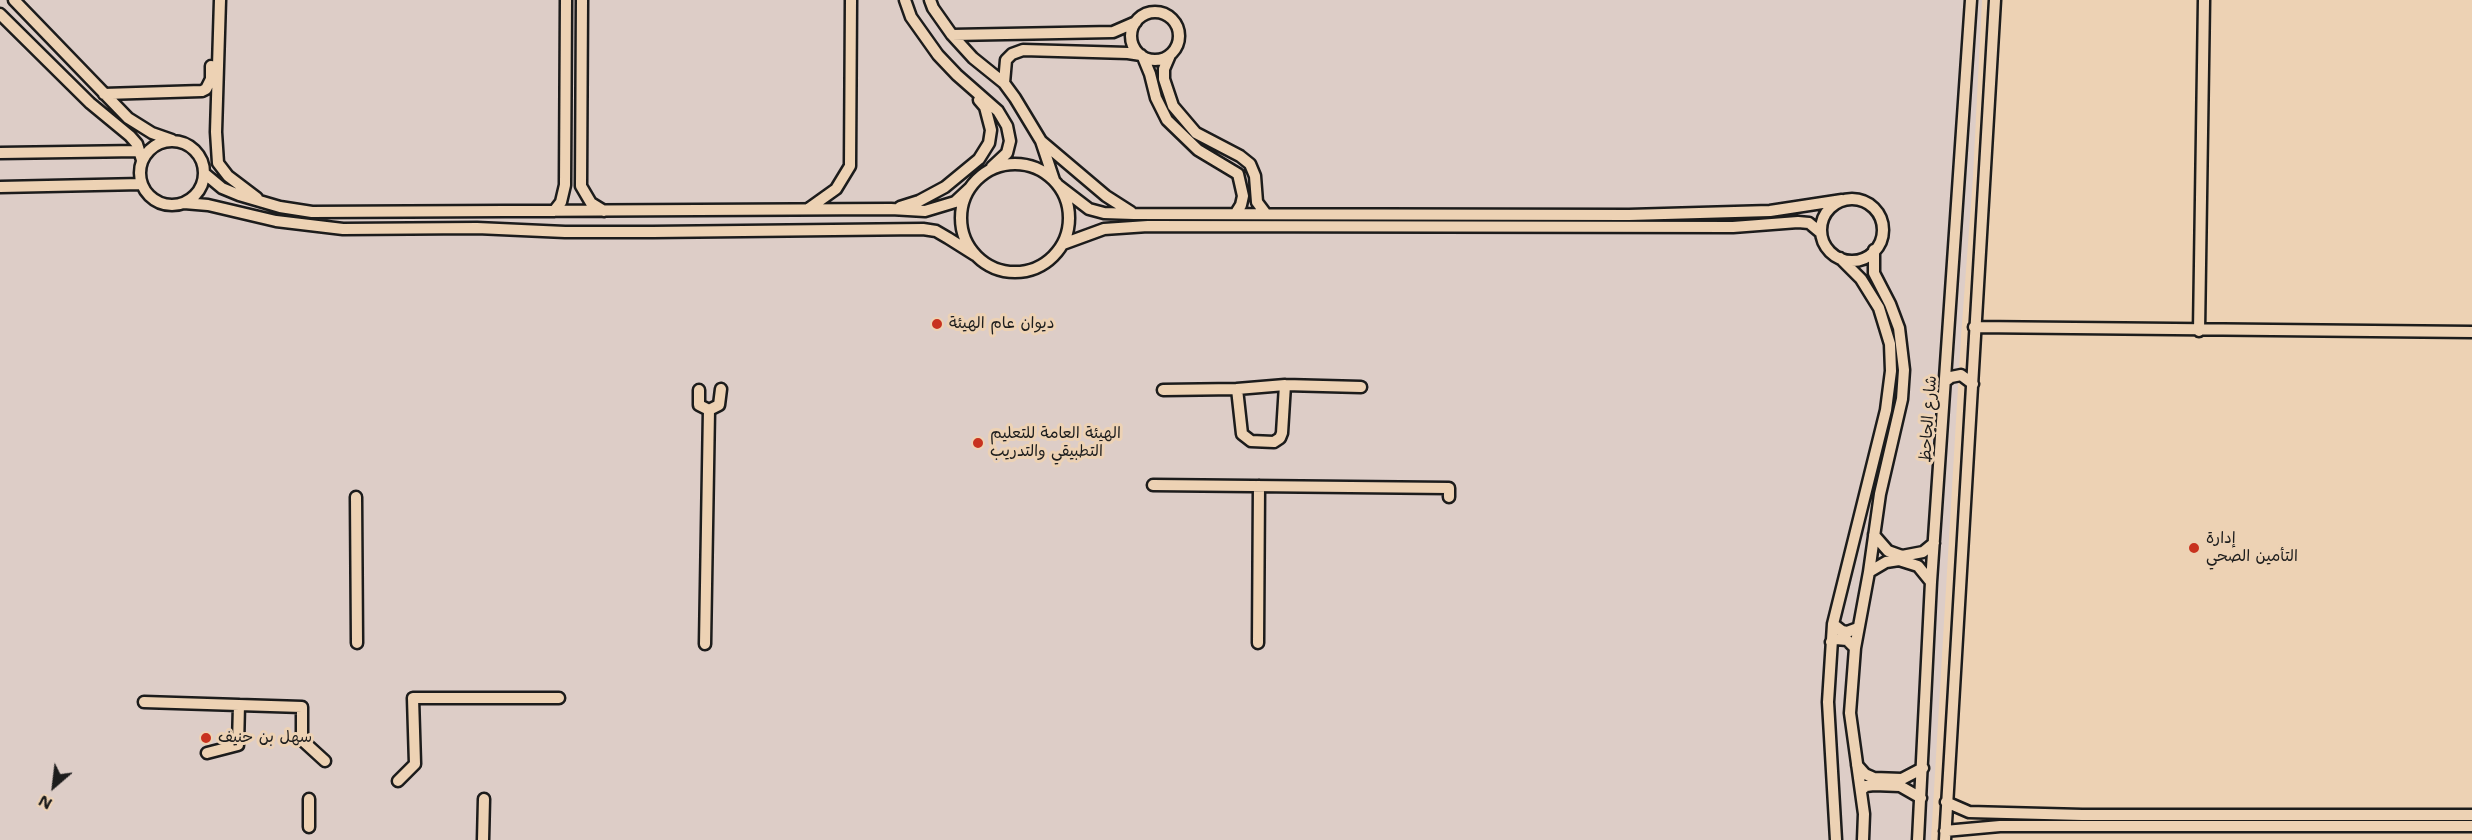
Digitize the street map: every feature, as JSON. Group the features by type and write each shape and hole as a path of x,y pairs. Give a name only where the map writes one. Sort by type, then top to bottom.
{"street":[{"path":"14,0 104,94 139,126 184,143 195,150 202,160 204,173 201,185 194,196 184,203"},
{"path":"104,94 177,93 206,89 211,79 213,0"},
{"path":"220,0 216,132 218,163 228,176 264,204"},
{"path":"554,211 563,194 565,161 566,0"},
{"path":"582,0 581,186 591,203 604,211"},
{"path":"803,210 836,189 850,166 851,0"},
{"path":"891,209 919,201 945,187 979,159 989,143 991,130 985,107 924,36 911,17 904,0"},
{"path":"0,14 90,103 130,136 137,144 140,155 141,184 155,200 171,205 184,203 208,205 276,221 310,227 343,229 477,228 565,232 653,232 923,229 936,231 996,269 1012,273 1028,271 1043,265 1056,255 1063,244 1069,227 1066,199 1056,183 1041,141 1004,83 973,58 952,35 930,0"},
{"name":"شارع الجاحظ","path":"1918,840 1931,582 1947,380 1971,0"},
{"path":"1995,0 1945,836 1969,828 2441,820 2472,814"},
{"path":"2199,331 2204,0"},
{"path":"952,35 1113,32 1136,22 1148,13 1157,12 1173,20 1177,26 1178,42 1164,69 1164,79 1173,106 1196,133 1240,156 1250,164 1255,176 1257,202 1266,214"},
{"path":"1136,22 1131,36 1135,50 1142,56 1150,74 1156,98 1167,120 1198,150 1238,174 1243,196 1240,213 1245,226"},
{"path":"1004,83 1006,60 1012,54 1023,50 1128,53 1156,60 1170,55"},
{"path":"204,173 222,188 264,204 312,212 891,209 925,211 955,202 1007,153 1010,141 1007,126 998,111 957,75"},
{"path":"0,153 140,155 159,142 172,140"},
{"path":"1041,141 1106,196 1134,214"},
{"path":"565,161 582,162"},
{"path":"988,171 1005,165 1023,164 1039,170 1089,209 1104,213 1629,215 1770,211 1842,200 1863,201 1876,211 1880,218 1882,234 1869,255 1854,260 1840,258"},
{"path":"0,187 141,184"},
{"path":"970,188 962,204 961,222 965,240 975,255"},
{"path":"1821,233 1826,213 1842,200"},
{"path":"801,231 803,210"},
{"path":"310,227 312,212"},
{"path":"343,229 344,212"},
{"path":"1447,215 1448,228"},
{"path":"1063,244 1092,232 1118,227 1733,227 1809,223 1821,233 1827,248 1861,279 1879,308 1890,344 1891,371 1886,410 1833,624 1831,642 1828,702 1836,840"},
{"path":"1863,840 1864,814 1850,713 1855,648 1869,572 1881,484 1902,399 1904,370 1899,328 1874,273 1874,250"},
{"path":"1974,327 2472,332"},
{"path":"1947,380 1961,375 1973,384"},
{"path":"1163,390 1237,389 1285,385 1361,387"},
{"path":"1237,389 1242,434 1251,441 1274,442 1280,438 1282,433 1285,385"},
{"path":"709,410 719,405 721,389"},
{"path":"699,390 699,405 709,410"},
{"path":"705,644 709,410"},
{"path":"1153,485 1259,486 1364,492 1449,488 1449,497"},
{"path":"1258,643 1259,486"},
{"path":"356,497 357,643"},
{"path":"1874,535 1888,551 1902,556 1923,552 1934,543"},
{"path":"1869,572 1886,562 1899,560 1918,566 1931,582"},
{"path":"1833,624 1847,632 1858,628"},
{"path":"1831,642 1836,639 1847,640 1855,648"},
{"path":"398,781 415,764 413,698 559,698"},
{"path":"144,702 302,707 302,740 325,761"},
{"path":"207,753 238,745 238,705"},
{"path":"1857,765 1865,774 1874,778 1902,779 1923,768"},
{"path":"1861,790 1874,784 1900,786 1921,798"},
{"path":"483,840 484,799"},
{"path":"309,800 309,827"},
{"path":"1946,802 1969,812 2441,820 2472,826"},
{"path":"1969,812 1967,820 1969,828"}],"shaded area":[{"name":"الهيئة العامة للتعليم التطبيقي والتدريب","path":"0,0 1982,0 1931,840 0,840"}],"place":[{"name":"ديوان عام الهيئة","path":"937,324"},
{"name":"الهيئة العامة للتعليم التطبيقي والتدريب","path":"978,443"},
{"name":"إدارة التأمين الصحي","path":"2194,548"},
{"name":"سهل بن حنيف","path":"206,738"}]}
